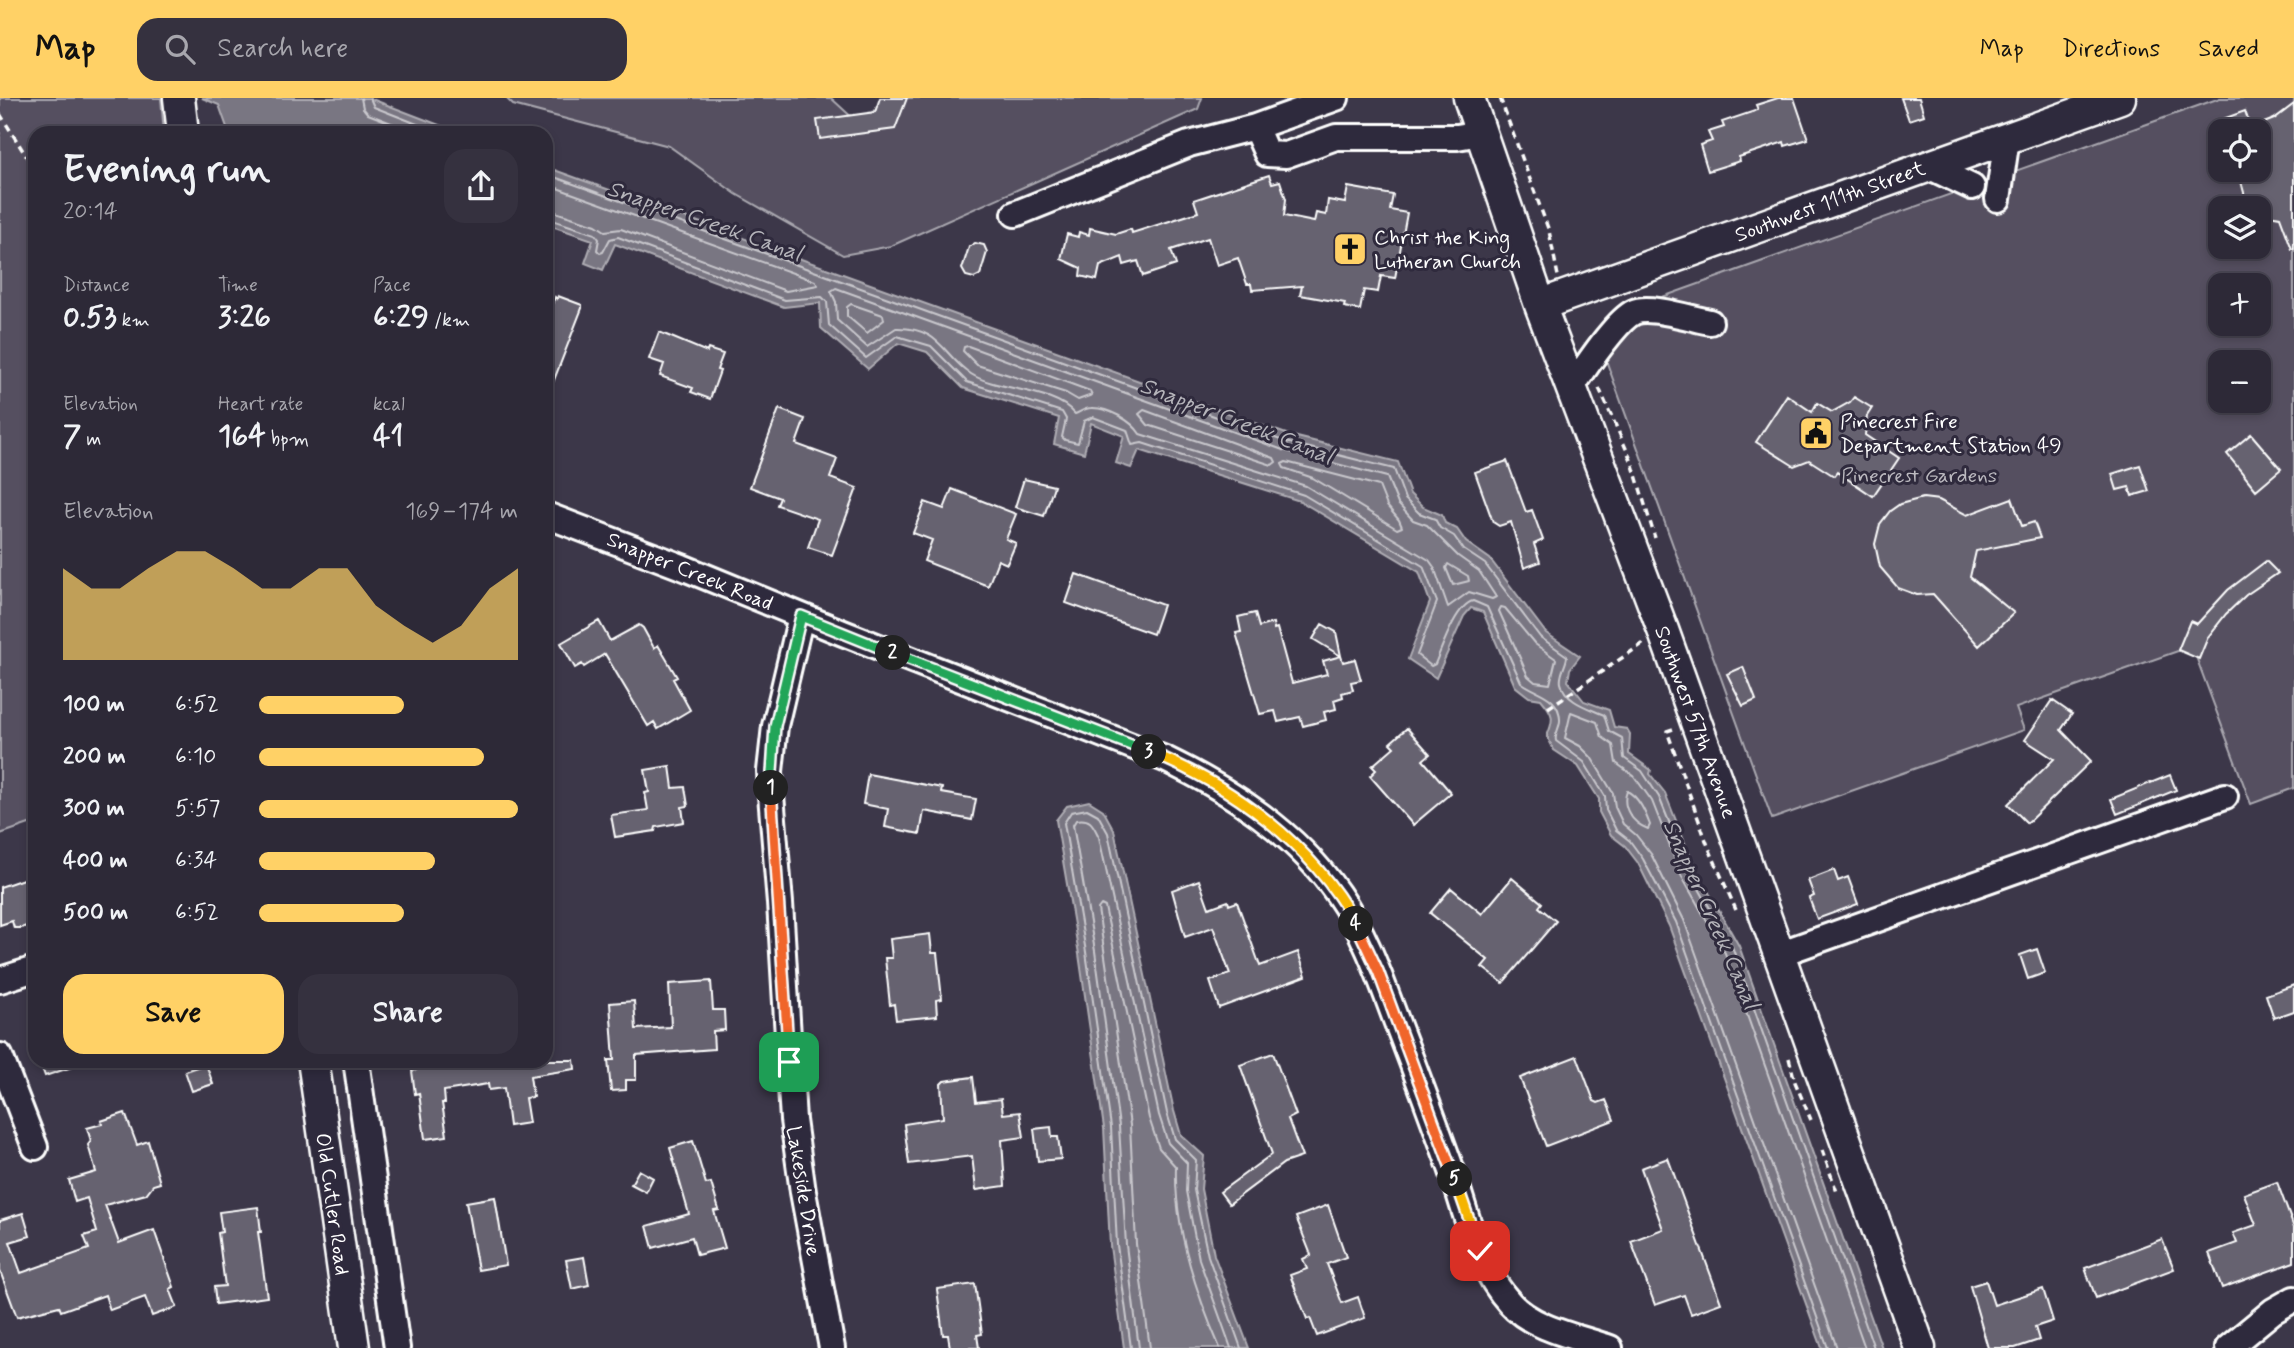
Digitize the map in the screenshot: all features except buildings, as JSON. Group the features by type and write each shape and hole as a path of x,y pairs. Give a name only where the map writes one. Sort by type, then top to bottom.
{"main road":[{"name":"Southwest 57th Avenue","path":"1469,98 1540,305 1663,631 1920,1348"},
{"name":"Southwest 111th Street","path":"1540,305 2120,98"},
{"path":"179,101 182,126"},
{"name":"Old Cutler Road","path":"314,1068 354,1348"}],"street":[{"path":"1015,214 1189,144 1255,127 1336,98"},
{"path":"1255,127 1267,154 1272,155 1286,155 1336,137 1457,137 1481,133"},
{"path":"1998,199 2007,138"},
{"path":"1928,166 1972,187"},
{"path":"1571,388 1612,333 1635,312 1655,311 1710,322"},
{"name":"Snapper Creek Road","path":"553,518 1165,758 1232,795 1261,815 1286,836 1337,892 1367,946 1429,1107 1480,1251 1503,1294 1517,1310 1539,1322 1610,1348"},
{"name":"Lakeside Drive","path":"801,616 775,726 771,795 793,1120 803,1192 832,1348"},
{"path":"1779,954 2225,796"},
{"path":"0,980 28,970"},
{"path":"0,1056 35,1147"},
{"name":"Old Cutler Road","path":"357,1068 397,1348"},
{"path":"2228,1348 2273,1311 2294,1299"}],"path":[{"path":"1500,98 1549,231 1558,274"},
{"path":"0,114 28,159"},
{"path":"1548,708 1663,631"}],"green space":[{"path":"0,98 161,98 163,126 28,126 28,824 0,834"},
{"path":"506,98 831,98 857,122 894,98 1202,98 1198,109 891,246 843,255 736,194 669,146 513,105"},
{"name":"Pinecrest Gardens","path":"2220,98 2294,98 2294,788 2251,804 2192,646 2016,708 2024,730 1772,819 1598,338 1609,316"}],"water":[{"path":"202,98 369,98 442,126 226,126 219,105"},
{"name":"Snapper Creek Canal","path":"553,170 1289,435 1398,462 1410,494 1423,507 1442,515 1445,523 1457,529 1466,542 1490,559 1546,633 1580,656 1570,669 1568,681 1584,701 1609,710 1614,727 1627,729 1630,734 1629,754 1651,770 1650,774 1665,793 1695,868 1739,946 1882,1348 1822,1348 1669,926 1638,863 1625,846 1611,835 1599,812 1599,799 1578,766 1554,750 1547,736 1552,720 1548,708 1541,699 1529,697 1515,686 1483,612 1471,608 1464,616 1436,678 1408,659 1430,602 1419,572 1300,501 1139,450 1131,468 1116,463 1124,436 1091,423 1084,453 1054,444 1059,418 963,388 927,352 898,343 868,369 821,328 820,303 784,307 615,244 603,270 585,263 593,240 553,226"},
{"path":"1089,801 1103,810 1114,830 1174,1111 1181,1135 1204,1156 1201,1189 1214,1255 1249,1348 1124,1348 1110,1246 1104,1128 1056,820 1067,806"}],"place":[{"name":"Christ the King Lutheran Church","path":"1350,249"},
{"name":"Pinecrest Fire Department Station 49","path":"1816,433"}],"route":[{"path":"789,1062 771,771 775,726 801,616 1165,758 1232,795 1286,836 1337,892 1367,946 1429,1107 1480,1251"}]}
